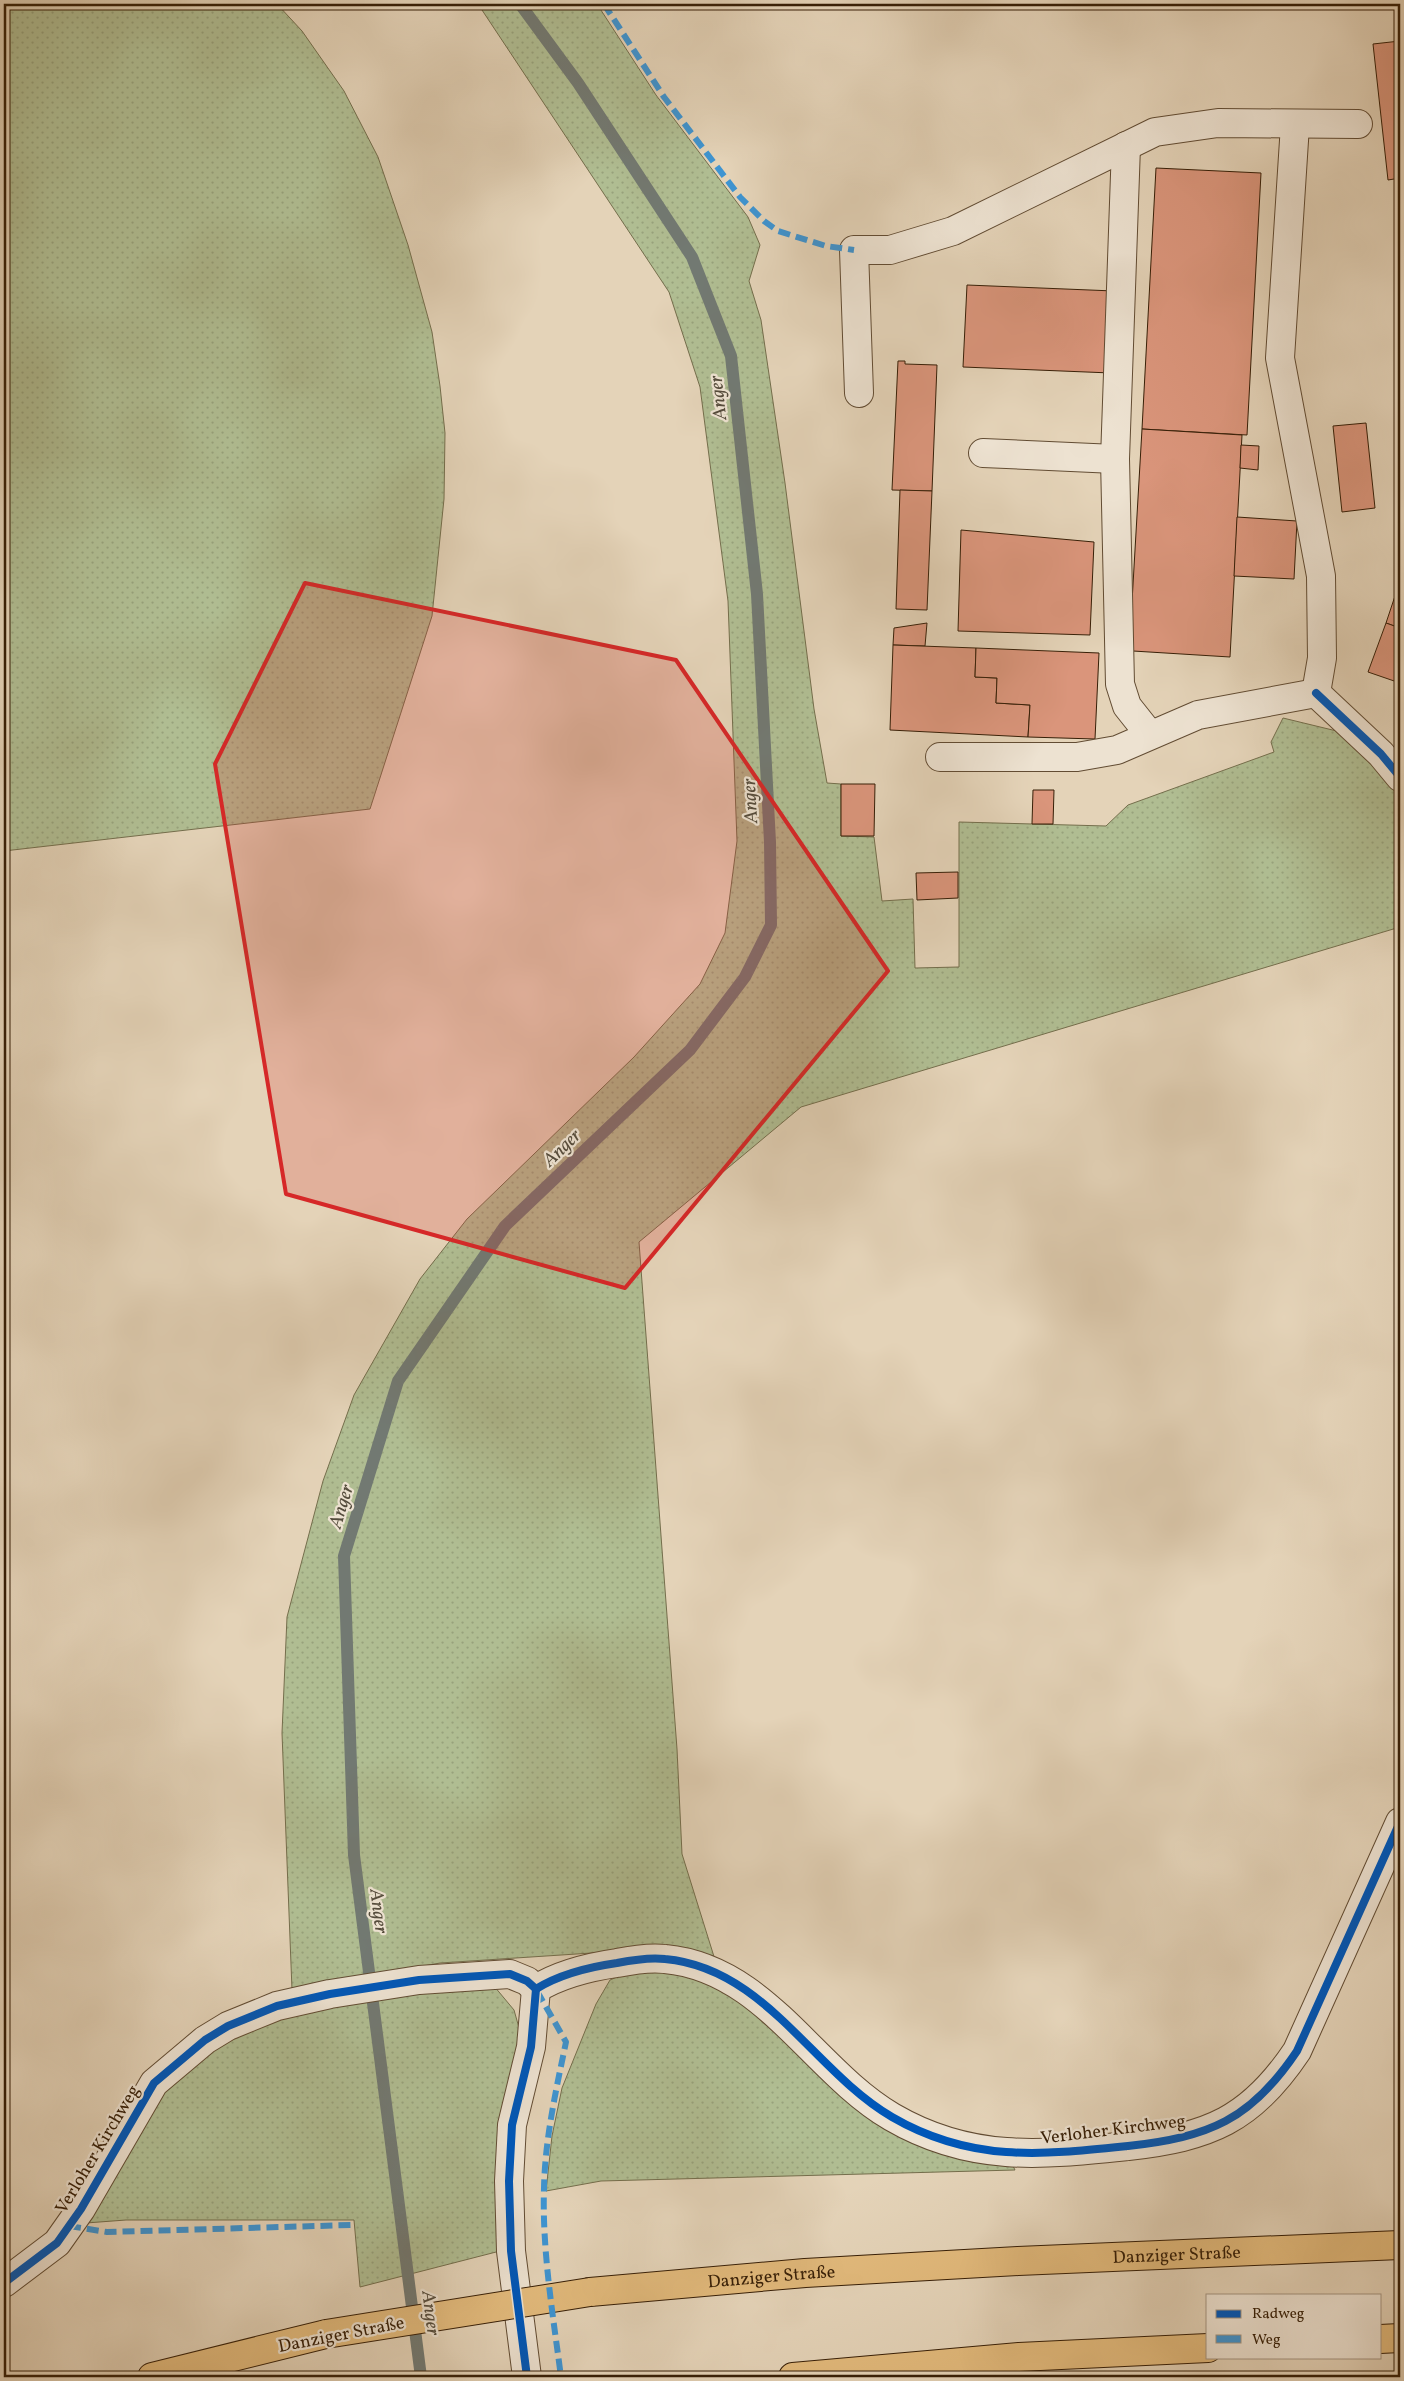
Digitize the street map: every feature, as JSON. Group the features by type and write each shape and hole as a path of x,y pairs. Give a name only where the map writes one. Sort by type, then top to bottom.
{"highway":[{"name":"Danziger Straße","path":"152,2377 326,2334 590,2292 805,2273 1400,2246"},
{"path":"1382,2339 1400,2338"},
{"path":"793,2377 1019,2357 1206,2348"}],"street":[{"path":"858,393 854,250 890,250 953,231 1155,132 1218,122 1295,125 1358,124"},
{"path":"1295,125 1280,358 1321,576 1322,658 1316,693"},
{"path":"1126,146 1116,459 1120,684 1127,706 1150,735"},
{"path":"983,453 1116,459"},
{"path":"940,757 998,759 1077,757 1117,750 1198,715 1316,693"},
{"path":"1316,693 1381,754 1400,777"},
{"name":"Verloher Kirchweg","path":"4,2283 57,2243 82,2209 154,2083 205,2040 228,2026 277,2006 330,1994 419,1980 510,1974 527,1981 536,1989 553,1978 609,1964 664,1958 712,1972 757,1997 866,2100 893,2118 954,2144 994,2152 1050,2154 1179,2138 1201,2133 1226,2122 1246,2109 1283,2072 1297,2050 1400,1822"},
{"path":"527,2377 511,2251 509,2181 512,2125 531,2047 536,1989"}],"highlighted area":[{"path":"305,583 676,660 888,971 625,1288 286,1194 215,764"}],"green space":[{"path":"4,4 277,4 302,31 344,91 378,157 408,245 432,332 445,433 444,499 432,616 370,809 4,851"},
{"path":"478,4 597,4 656,95 748,217 760,245 749,281 761,320 785,483 814,709 827,783 841,784 841,836 874,837 882,901 913,899 915,968 959,967 959,822 1106,826 1128,805 1274,752 1271,742 1283,718 1349,734 1400,783 1400,927 801,1107 639,1242 677,1749 682,1854 716,1963 637,1950 440,1963 292,1990 282,1733 287,1617 323,1481 354,1395 420,1279 467,1219 634,1057 700,984 725,933 737,841 728,601 700,387 669,292"},
{"path":"638,1968 676,1970 747,2001 834,2087 1012,2164 1015,2170 601,2181 546,2191 552,2136 562,2088 596,2004 610,1980"},
{"path":"494,1986 514,2010 523,2042 500,2251 360,2287 354,2220 126,2220 86,2223 148,2113 185,2066 220,2039 327,2001"}],"building":[{"path":"1400,41 1400,178 1388,180 1373,44"},
{"path":"1156,168 1261,173 1247,435 1142,429"},
{"path":"967,285 1114,291 1111,373 963,367"},
{"path":"898,361 905,361 905,364 937,365 932,491 892,490"},
{"path":"1366,423 1375,508 1342,512 1333,426"},
{"path":"1142,429 1242,435 1230,657 1133,651 1132,654 1129,654"},
{"path":"1241,445 1259,446 1258,470 1240,468"},
{"path":"900,490 932,491 927,610 896,609"},
{"path":"1237,517 1297,521 1294,579 1234,576"},
{"path":"961,530 1094,542 1090,635 958,631"},
{"path":"1397,590 1400,591 1400,628 1386,623"},
{"path":"927,623 925,646 893,645 894,628"},
{"path":"1386,623 1400,628 1400,683 1368,672"},
{"path":"893,645 976,648 975,677 997,678 996,703 1030,705 1028,737 890,730"},
{"path":"976,648 1099,653 1095,739 1028,737 1030,705 996,703 997,678 975,677"},
{"path":"841,784 875,784 874,836 841,836"},
{"path":"1033,790 1054,790 1053,824 1032,824"},
{"path":"958,872 958,898 917,900 916,873"}],"waterway":[{"name":"Anger","path":"421,2377 354,1855 344,1556 398,1381 505,1226 690,1050 745,977 771,925 770,842 757,594 731,356 692,257 578,83 520,4"}],"marked path":[{"path":"604,4 664,97 740,197 764,221 778,231 826,246 854,250"},
{"path":"537,1991 566,2042 549,2133 544,2188 546,2259 561,2377"},
{"path":"69,2226 107,2232 351,2225"}],"cycle path":[{"path":"1316,693 1381,754 1400,777"},
{"path":"536,1989 555,1979 575,1972 635,1960 665,1959 700,1966 732,1981 760,2001 864,2097 892,2117 921,2132 979,2149 1007,2152 1066,2152 1157,2142 1182,2137 1226,2121 1245,2109 1263,2094 1280,2075 1297,2051 1400,1822"},
{"path":"4,2283 57,2243 81,2209 154,2083 205,2040 228,2026 277,2006 330,1994 419,1980 510,1974 527,1981 536,1989"},
{"path":"527,2377 511,2251 509,2181 512,2125 531,2047 536,1989"}]}
